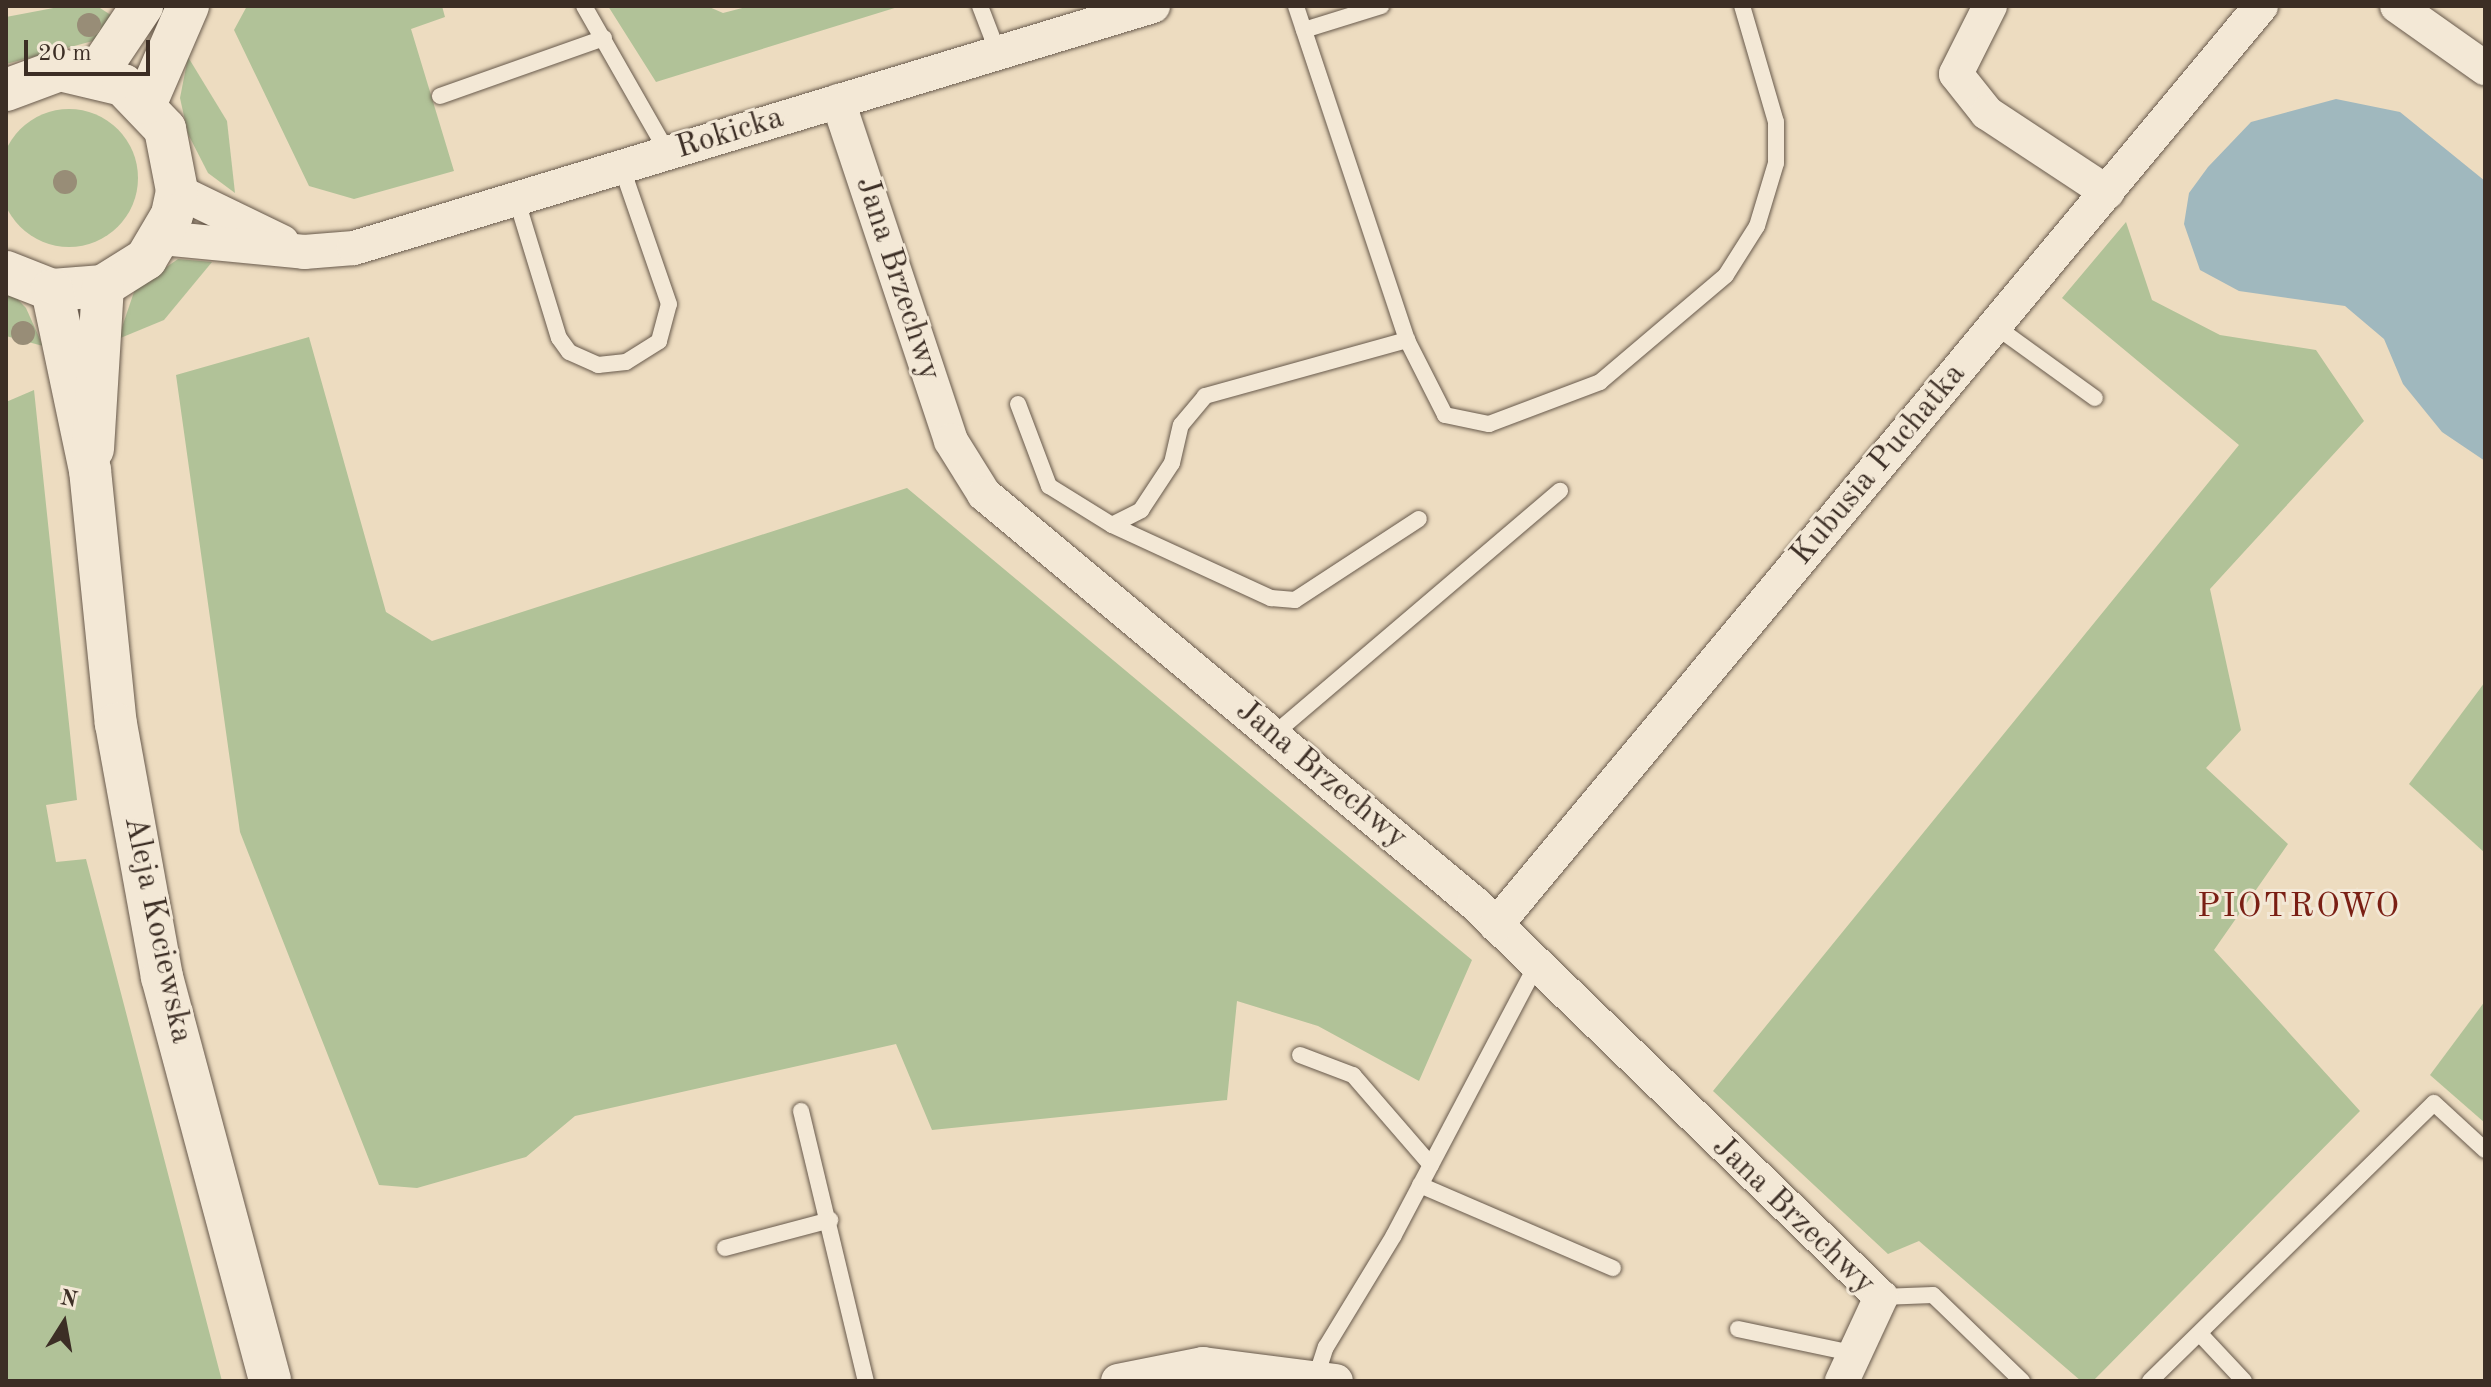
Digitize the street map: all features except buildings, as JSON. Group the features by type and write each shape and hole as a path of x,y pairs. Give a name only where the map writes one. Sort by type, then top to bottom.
{"street":[{"path":"97,73 142,6"},
{"path":"146,103 188,6"},
{"name":"Rokicka","path":"162,238 304,252 354,248 1153,6"},
{"path":"1990,6 1956,74 1987,113 2107,192"},
{"name":"Kubusia Puchatka","path":"1496,925 2261,6"},
{"path":"2397,6 2485,68"},
{"path":"6,90 60,70 97,73 146,103 176,158 177,191 162,238 146,259 103,286 52,290 6,272"},
{"name":"Jana Brzechwy","path":"838,101 963,464 984,494 1496,925 1534,969 1881,1297 1847,1367"},
{"path":"177,191 304,252"},
{"name":"Aleja Kociewska","path":"90,470 103,286"},
{"name":"Aleja Kociewska","path":"52,290 90,470 116,724 162,977 270,1381"},
{"path":"1118,1381 1203,1364 1326,1379"}],"lane":[{"path":"584,6 668,153"},
{"path":"980,6 998,53"},
{"path":"1296,6 1426,391 1445,415 1489,424 1600,382 1726,275 1757,226 1776,163 1776,122 1742,6"},
{"path":"1304,30 1381,6"},
{"path":"440,96 604,38"},
{"path":"517,201 559,338 598,365 626,362 659,341 669,304 622,168"},
{"path":"1995,326 2095,398"},
{"path":"1112,525 1141,510 1172,463 1181,425 1205,396 1407,340"},
{"path":"1018,404 1049,486 1112,525 1271,598 1295,600 1419,519"},
{"path":"1273,735 1560,491"},
{"path":"1326,1379 1326,1347 1420,1185 1534,969"},
{"path":"1300,1055 1353,1075 1431,1165"},
{"path":"2150,1381 2201,1335 2434,1103 2485,1150"},
{"path":"801,1111 830,1220 866,1381"},
{"path":"1420,1185 1613,1268"},
{"path":"725,1248 830,1220"},
{"path":"1881,1297 1933,1295 2022,1381"},
{"path":"1738,1329 1847,1367"},
{"path":"2201,1335 2244,1381"}],"green space":[{"path":"64,6 100,8 117,19 93,41 6,64 6,17"},
{"path":"247,6 442,6 445,17 411,29 454,171 354,199 309,186 234,30"},
{"path":"608,6 707,6 723,13 750,6 901,6 656,82"},
{"path":"188,57 227,121 235,193 208,173 188,134 180,98"},
{"path":"69,109 95,114 118,129 133,152 138,178 133,204 118,227 95,242 69,247 43,242 20,227 5,204 0,178 5,152 20,129 43,114"},
{"path":"2126,222 2152,300 2220,335 2316,350 2364,421 2210,589 2241,730 2206,768 2288,844 2214,950 2360,1111 2093,1381 2081,1381 1919,1241 1888,1254 1713,1091 2239,445 2062,298"},
{"path":"178,259 212,262 164,320 118,339 135,289"},
{"path":"6,287 26,308 43,346 6,336"},
{"path":"309,337 386,612 432,641 907,488 1472,960 1419,1081 1318,1026 1237,1001 1227,1100 932,1130 896,1044 575,1116 526,1157 417,1188 379,1185 240,832 176,375"},
{"path":"34,390 77,800 46,805 56,862 86,859 222,1381 6,1381 6,402"},
{"path":"2485,682 2485,853 2409,784"},
{"path":"2485,1001 2485,1123 2430,1075"}],"water":[{"path":"2336,99 2400,112 2485,181 2485,461 2442,432 2403,384 2384,339 2345,306 2239,291 2200,270 2184,224 2189,193 2208,167 2251,122"}],"district":[{"name":"PIOTROWO","path":"2299,908"}]}
